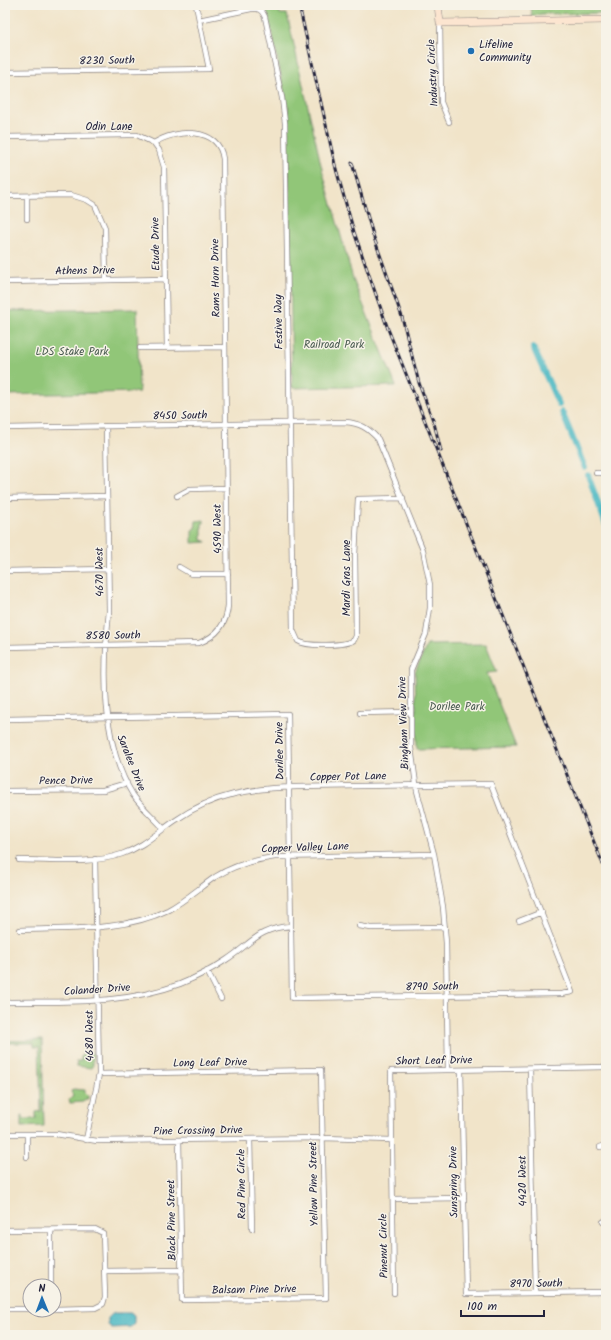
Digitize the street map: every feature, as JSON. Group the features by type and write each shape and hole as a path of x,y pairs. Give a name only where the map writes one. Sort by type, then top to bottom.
{"street":[{"path":"196,5 199,20"},
{"path":"438,5 440,23 606,20"},
{"name":"Festive Way","path":"199,20 251,9 261,10 265,17 285,116 293,630 295,637"},
{"name":"8230 South","path":"5,72 209,69 199,20"},
{"name":"Industry Circle","path":"440,23 441,102 449,122"},
{"name":"Rams Horn Drive","path":"154,143 168,135 197,134 210,137 220,147 223,159 225,424"},
{"name":"Odin Lane","path":"5,137 137,135 154,143"},
{"name":"Etude Drive","path":"154,143 159,150 164,167 167,348"},
{"path":"5,196 71,195 87,200 95,205 105,228 106,280"},
{"path":"27,196 27,219"},
{"name":"Athens Drive","path":"5,282 166,279"},
{"path":"140,348 225,347"},
{"name":"8450 South","path":"5,428 355,423"},
{"name":"Bingham View Drive","path":"355,423 370,430 378,439 423,550 430,585 430,608 426,634 411,670 412,748 416,785 434,854 440,885 445,927 448,1070"},
{"name":"4590 West","path":"219,632 228,613 225,424"},
{"name":"4670 West","path":"106,426 109,611 106,645 108,717"},
{"path":"596,473 606,473"},
{"path":"177,496 190,489 226,488"},
{"path":"5,498 107,496"},
{"name":"Mardi Gras Lane","path":"295,637 302,643 307,644 347,643 354,640 356,636 355,555 358,499 402,498"},
{"path":"179,567 191,574 228,574"},
{"path":"5,571 108,569"},
{"name":"8580 South","path":"5,647 190,644 207,640 219,632"},
{"path":"360,713 411,712"},
{"name":"Dorilee Drive","path":"5,719 288,714 292,998"},
{"name":"Saralee Drive","path":"108,717 112,743 127,783 138,801 164,829"},
{"name":"Pence Drive","path":"5,791 103,790 127,783"},
{"name":"Copper Pot Lane","path":"19,860 95,859 110,857 132,850 148,841 196,808 222,796 254,789 289,787 491,784 572,992"},
{"name":"Copper Valley Lane","path":"20,930 97,928 126,924 146,919 168,910 187,899 215,878 233,867 253,860 290,856 434,854"},
{"name":"4680 West","path":"86,1140 99,1074 95,859"},
{"path":"519,921 542,912"},
{"name":"Colander Drive","path":"5,1002 98,1001 123,999 157,991 207,971 226,960 266,930 291,926"},
{"path":"359,926 371,928 445,927"},
{"path":"207,971 221,999"},
{"name":"8790 South","path":"292,998 561,994 572,992"},
{"name":"Short Leaf Drive","path":"394,1199 391,1071 606,1067"},
{"name":"4420 West","path":"530,1069 535,1292"},
{"name":"Long Leaf Drive","path":"99,1074 321,1070"},
{"name":"Yellow Pine Street","path":"321,1070 326,1298"},
{"name":"Sunspring Drive","path":"461,1070 466,1294"},
{"name":"Pine Crossing Drive","path":"5,1134 56,1134 86,1140 322,1138 392,1140"},
{"path":"27,1134 27,1157"},
{"name":"Red Pine Circle","path":"250,1139 252,1229"},
{"name":"Black Pine Street","path":"179,1140 182,1300"},
{"path":"600,1147 606,1145"},
{"path":"394,1199 464,1198"},
{"name":"Pinenut Circle","path":"394,1199 394,1293"},
{"path":"5,1230 95,1229 102,1231 104,1238 105,1297 103,1304 95,1308 62,1308"},
{"path":"51,1230 51,1278"},
{"path":"104,1271 182,1270"},
{"name":"8970 South","path":"466,1294 606,1292"},
{"name":"Balsam Pine Drive","path":"182,1300 326,1298"},
{"path":"5,1309 22,1309"}],"green space":[{"name":"Railroad Park","path":"262,5 278,5 280,14 287,14 322,169 354,282 396,386 292,388 288,109 268,15 266,9"},
{"path":"531,5 606,5 606,13 541,14 532,17"},
{"name":"LDS Stake Park","path":"137,309 139,392 5,395 5,311"},
{"path":"204,520 204,523 202,523 202,540 206,542 192,543 192,530 195,529 196,521"},
{"name":"Dorilee Park","path":"486,644 497,672 487,673 516,747 417,749 415,672 427,645"},
{"path":"42,1040 44,1126 21,1127 21,1115 23,1115 23,1119 36,1119 36,1112 41,1111 39,1047 34,1047 34,1043 5,1043 5,1041"},
{"path":"84,1053 93,1053 93,1065 91,1068 77,1066 76,1061 81,1061 81,1056"},
{"path":"73,1089 85,1090 88,1099 85,1099 83,1102 70,1103 69,1100 73,1096 71,1091"}],"water":[{"path":"114,1313 132,1313 134,1315 134,1324 131,1327 112,1328 108,1325 108,1317"}],"waterway":[{"path":"533,347 559,405"},
{"path":"562,412 585,468"},
{"path":"588,475 606,525"}],"railway":[{"path":"299,5 336,169 354,232 388,329 606,872"},
{"path":"352,163 373,235 402,317 419,383 434,423 441,451"}],"place":[{"name":"Lifeline Community","path":"471,51"}]}
